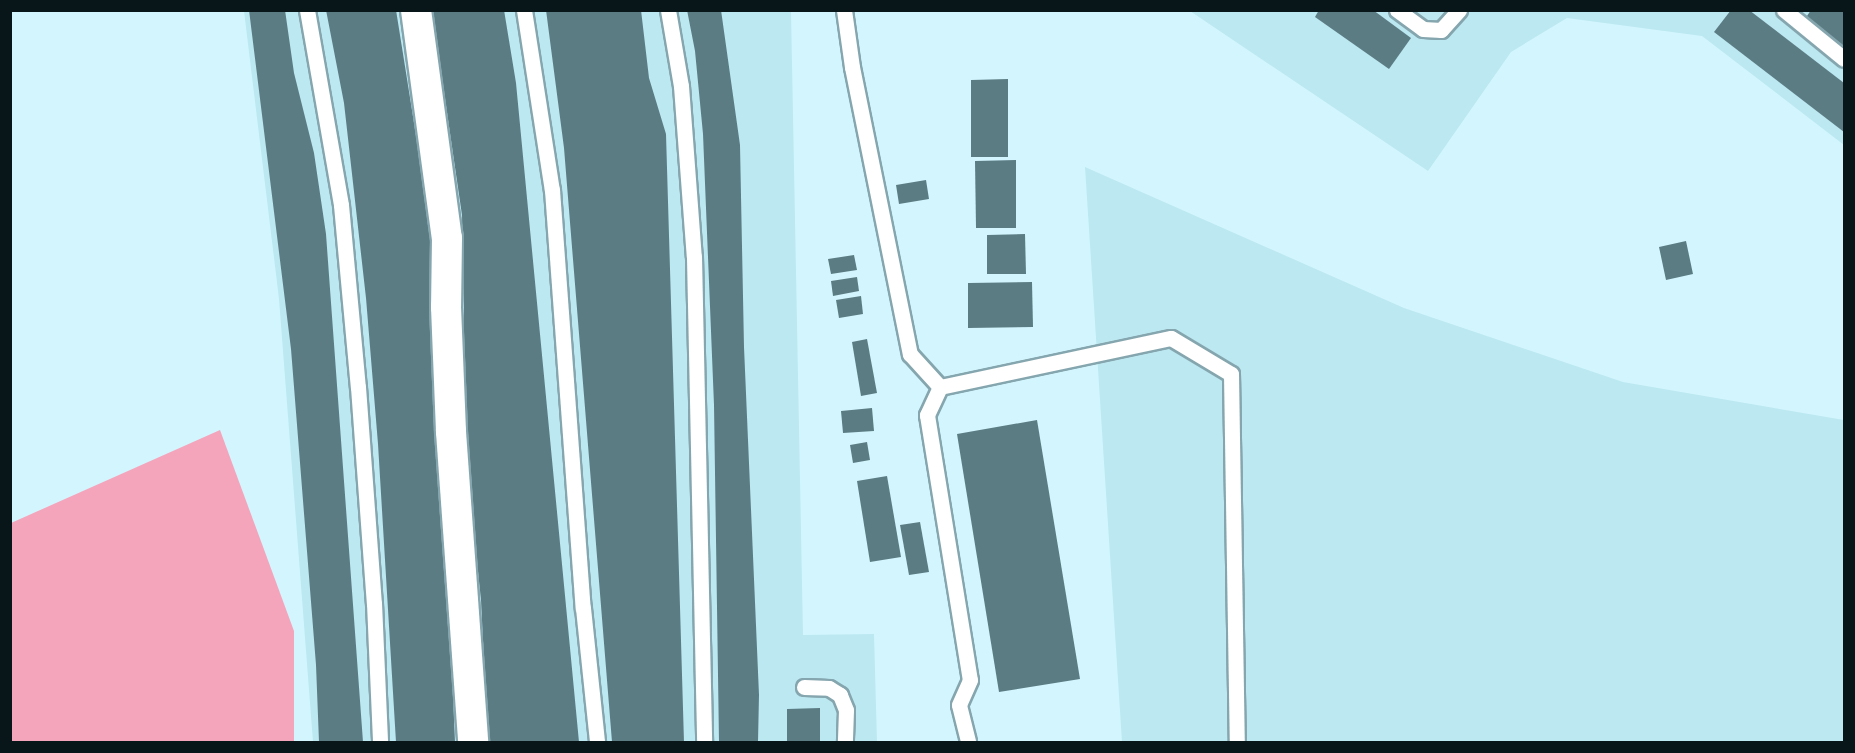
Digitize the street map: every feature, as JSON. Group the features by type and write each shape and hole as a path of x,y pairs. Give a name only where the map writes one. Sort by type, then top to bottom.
{"street":[{"path":"416,10 447,238 446,306 451,432 473,742"}],"lane":[{"path":"307,10 341,205 362,433 380,742"},
{"path":"524,10 552,190 583,608 597,742"},
{"path":"668,10 681,86 694,257 704,742"},
{"path":"844,10 852,67 910,354 940,387"},
{"path":"1398,10 1423,29 1441,30 1459,10"},
{"path":"1784,10 1845,59"},
{"path":"940,387 1171,338 1231,374 1237,742"},
{"path":"940,387 927,415 970,680 959,705 968,742"},
{"path":"804,687 829,688 840,695 846,710 845,742"}],"shaded area":[{"path":"244,11 791,11 803,635 874,634 877,742 313,742 279,299"},
{"path":"1190,11 1844,11 1844,145 1702,36 1567,18 1511,52 1428,171"},
{"path":"1085,167 1404,308 1623,382 1844,420 1844,742 1122,742"},
{"path":"220,430 294,631 294,742 11,742 11,523"}],"building":[{"path":"249,10 285,10 294,73 314,153 326,234 363,742 319,742 316,665 291,349"},
{"path":"326,10 396,10 433,242 455,742 396,742 378,444 366,298 344,103"},
{"path":"432,10 504,10 516,83 579,742 488,742 481,600 461,410 464,313 462,215"},
{"path":"546,10 641,10 649,78 666,134 684,742 612,742 564,148"},
{"path":"687,10 721,10 740,145 744,347 759,695 758,742 719,742 714,405 703,134 695,51"},
{"path":"1319,10 1373,10 1411,38 1389,69 1315,17"},
{"path":"1731,10 1749,10 1844,83 1844,132 1714,32"},
{"path":"1811,10 1844,10 1844,50 1805,19"},
{"path":"1008,79 1008,157 971,157 971,80"},
{"path":"1016,160 1016,228 976,228 975,161"},
{"path":"926,180 929,199 899,204 896,185"},
{"path":"1025,234 1026,274 987,274 987,235"},
{"path":"1686,241 1693,274 1666,280 1659,247"},
{"path":"854,255 857,270 831,274 828,259"},
{"path":"857,277 859,291 833,296 831,281"},
{"path":"1032,282 1033,327 968,328 968,283"},
{"path":"861,296 863,314 839,318 836,300"},
{"path":"867,339 877,393 861,396 852,342"},
{"path":"872,408 874,431 843,433 841,411"},
{"path":"1037,420 1080,679 999,692 957,434"},
{"path":"867,442 870,460 853,463 850,445"},
{"path":"887,476 901,557 870,562 857,481"},
{"path":"920,522 929,572 909,575 900,525"},
{"path":"820,708 820,742 787,742 787,709"}]}
